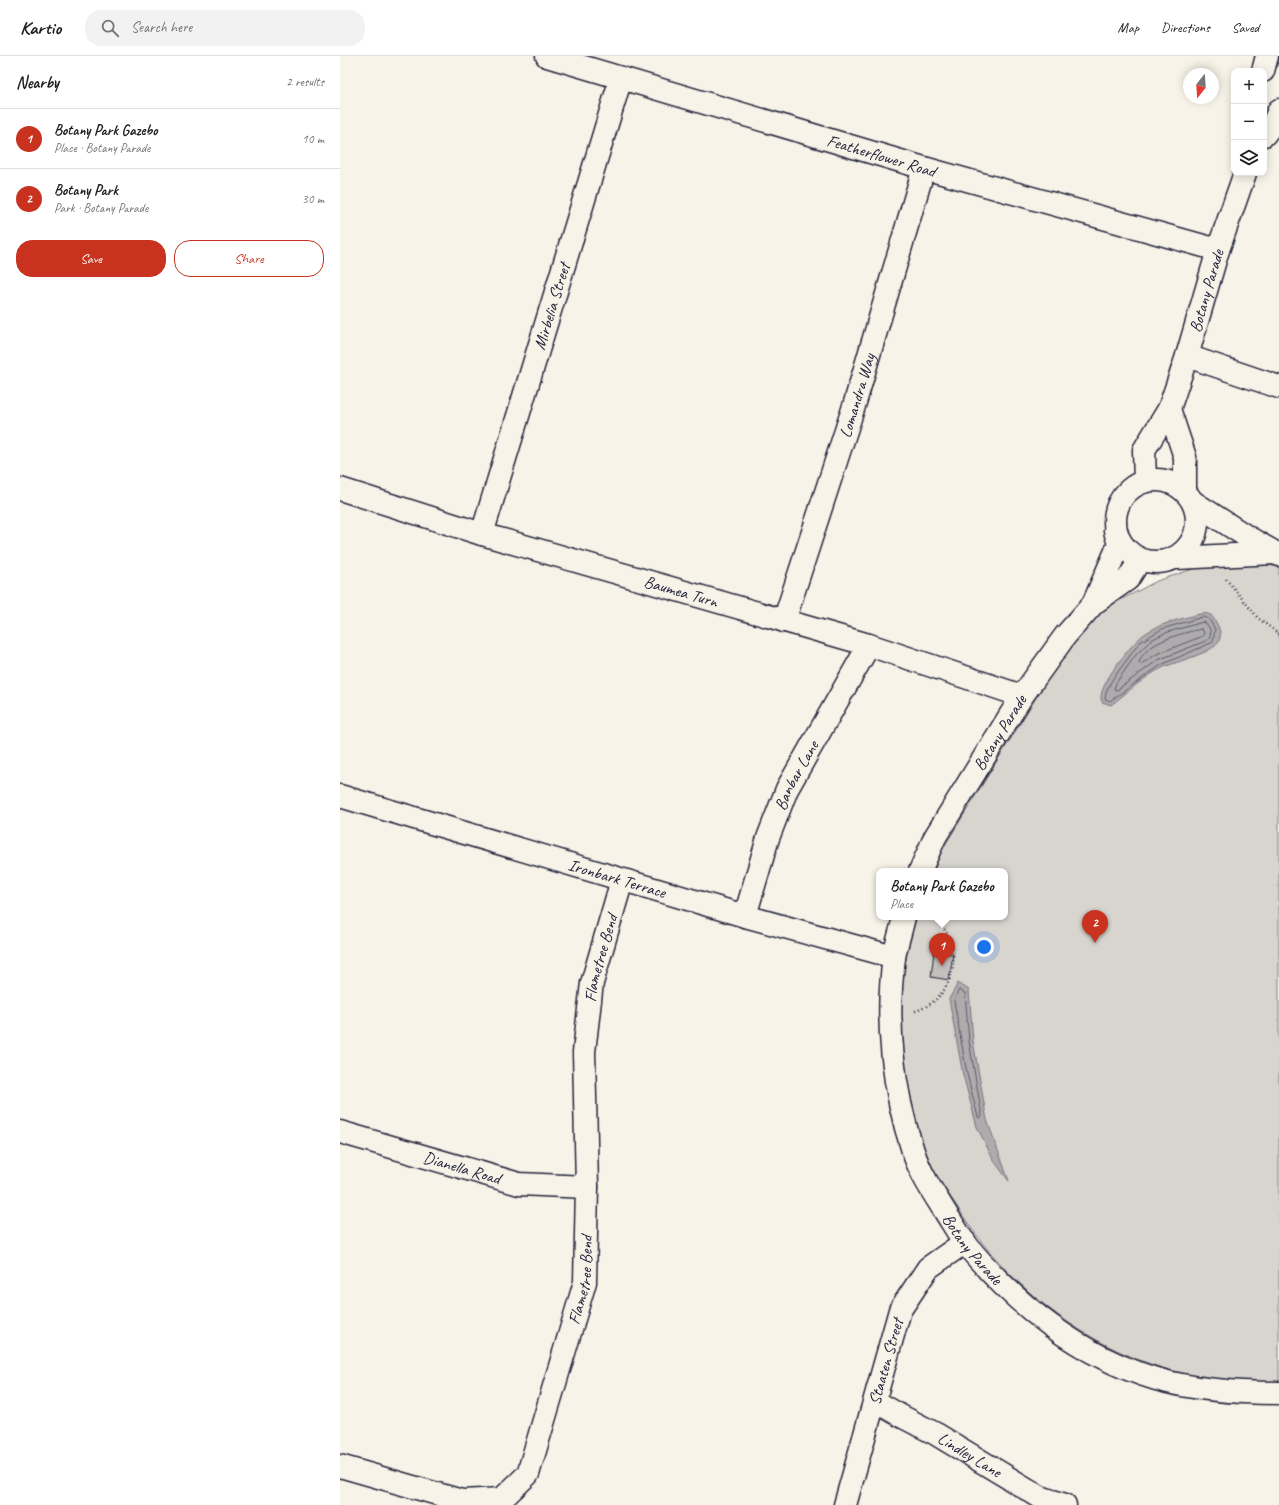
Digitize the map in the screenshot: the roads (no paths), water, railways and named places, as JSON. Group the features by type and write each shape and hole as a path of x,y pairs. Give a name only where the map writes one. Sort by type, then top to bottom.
{"street":[{"name":"Featherflower Road","path":"547,56 924,168 1218,250"},
{"path":"1264,68 1267,56"},
{"name":"Mirbelia Street","path":"482,534 621,78"},
{"path":"1267,131 1273,124 1279,110"},
{"name":"Lomandra Way","path":"784,621 854,406 924,168"},
{"name":"Botany Parade","path":"1145,481 1144,450 1169,409 1187,356 1218,250 1244,176"},
{"path":"1187,356 1279,387"},
{"path":"1169,409 1185,458 1189,497 1198,514 1198,527 1194,540 1187,550 1177,558"},
{"path":"1160,480 1173,483 1189,497 1276,554 1177,558 1158,563 1140,560 1124,548 1115,531 1114,518 1124,495 1133,486 1145,481 1160,480"},
{"name":"Baumea Turn","path":"340,489 482,534 869,645 1022,696"},
{"name":"Botany Parade","path":"1094,603 1119,544 1115,531"},
{"name":"Botany Parade","path":"921,868 935,837 1022,696 1065,636 1094,603 1128,579 1140,560"},
{"name":"Banbar Lane","path":"745,916 768,838 787,789 869,645"},
{"name":"Ironbark Terrace","path":"340,796 745,916 894,957"},
{"name":"Flametree Bend","path":"340,1466 462,1501 502,1499 528,1474 586,1282 587,1187 584,1052 592,983 622,880"},
{"name":"Botany Parade","path":"903,920 894,957 891,989 891,1026 895,1073 905,1124 913,1153 926,1180 965,1242 1006,1288 1045,1322 1079,1345 1115,1364 1156,1379 1200,1388 1279,1393"},
{"name":"Dianella Road","path":"340,1132 519,1184 587,1187"},
{"name":"Staaten Street","path":"845,1505 876,1400 900,1310 928,1268 965,1242"},
{"name":"Lindley Lane","path":"876,1400 901,1416 936,1434 1040,1497 1065,1505"}],"water":[{"path":"1204,613 1211,615 1219,628 1220,639 1214,647 1201,654 1164,667 1143,680 1111,705 1102,702 1101,696 1109,676 1116,665 1140,637 1160,626"},
{"path":"958,983 969,990 973,1041 987,1120 1009,1181 994,1161 977,1127 963,1075 949,999"}],"place":[{"name":"Botany Park","path":"1095,943"},
{"name":"Botany Park Gazebo","path":"942,966"}]}
